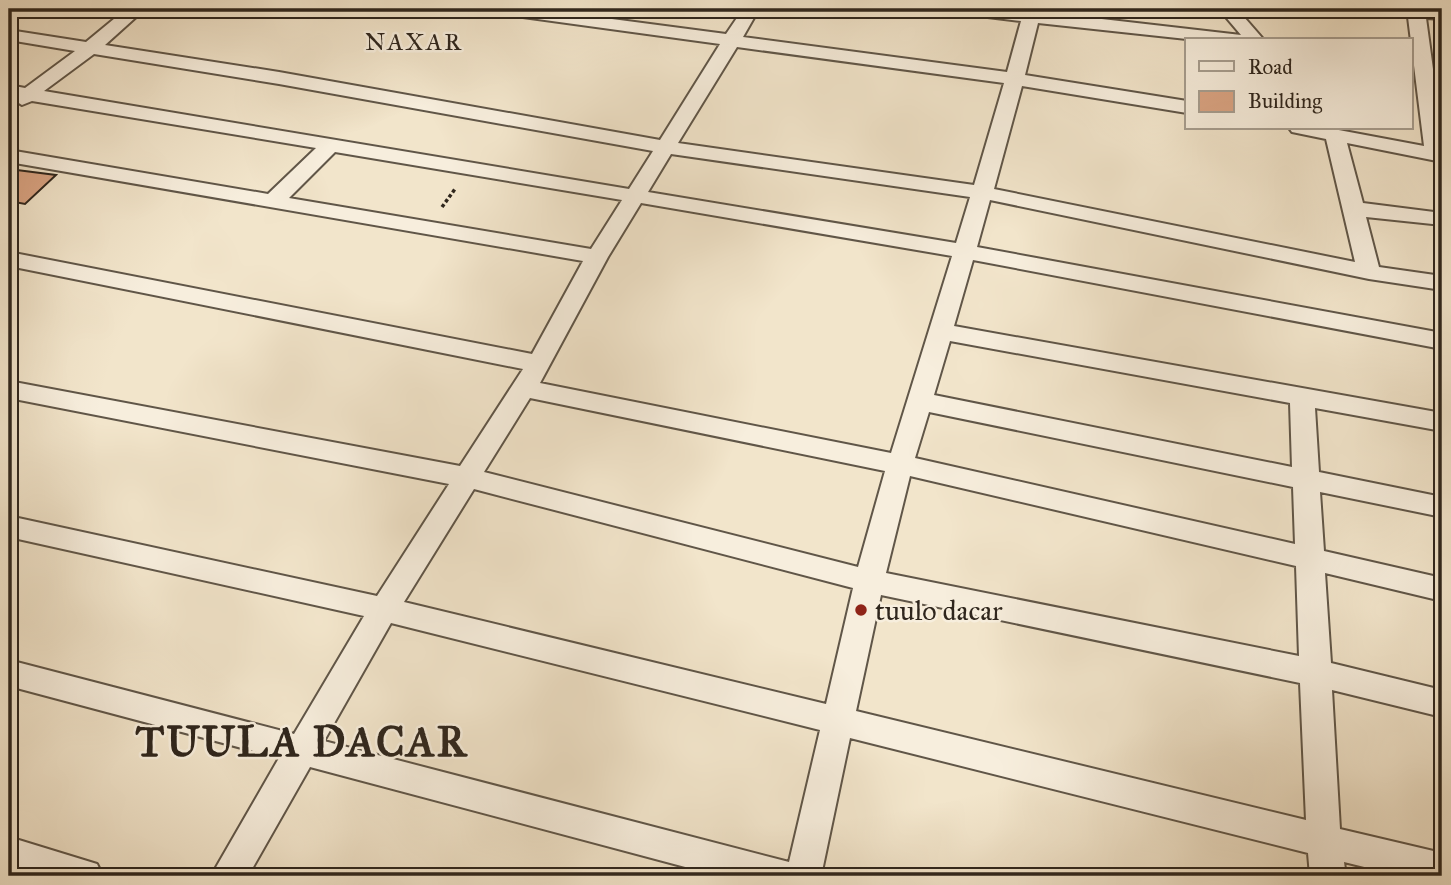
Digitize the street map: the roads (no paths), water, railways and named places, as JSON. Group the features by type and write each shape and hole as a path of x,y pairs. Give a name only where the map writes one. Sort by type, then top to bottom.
{"street":[{"path":"9,108 18,92 90,48 136,9"},
{"path":"500,9 1015,79 1185,107"},
{"path":"229,876 384,609 465,477 539,364 597,257 751,9"},
{"path":"963,9 1032,12 1227,38"},
{"path":"1228,9 1253,38"},
{"path":"1309,130 1439,156 1436,110 1416,10 1442,14"},
{"path":"803,876 869,581 900,464 1015,79 1032,12"},
{"path":"9,35 666,147 980,192 1368,272 1442,283"},
{"path":"18,92 963,251 1442,341"},
{"path":"1335,135 1355,208 1368,272"},
{"path":"274,200 332,144"},
{"path":"9,156 597,257"},
{"path":"1355,208 1442,219"},
{"path":"9,259 539,364"},
{"path":"939,331 1442,422"},
{"path":"523,388 900,464 1442,589"},
{"path":"9,389 465,477 869,581 1317,673 1442,703"},
{"path":"1302,398 1304,477 1328,876"},
{"path":"918,401 1442,507"},
{"path":"9,526 384,609 1442,870"},
{"path":"9,673 781,876"},
{"path":"9,853 85,876"}],"place":[{"name":"tuulo dacar","path":"861,610"}],"district":[{"name":"NAXAR","path":"414,42"},
{"name":"TUULA DACAR","path":"302,741"}]}
